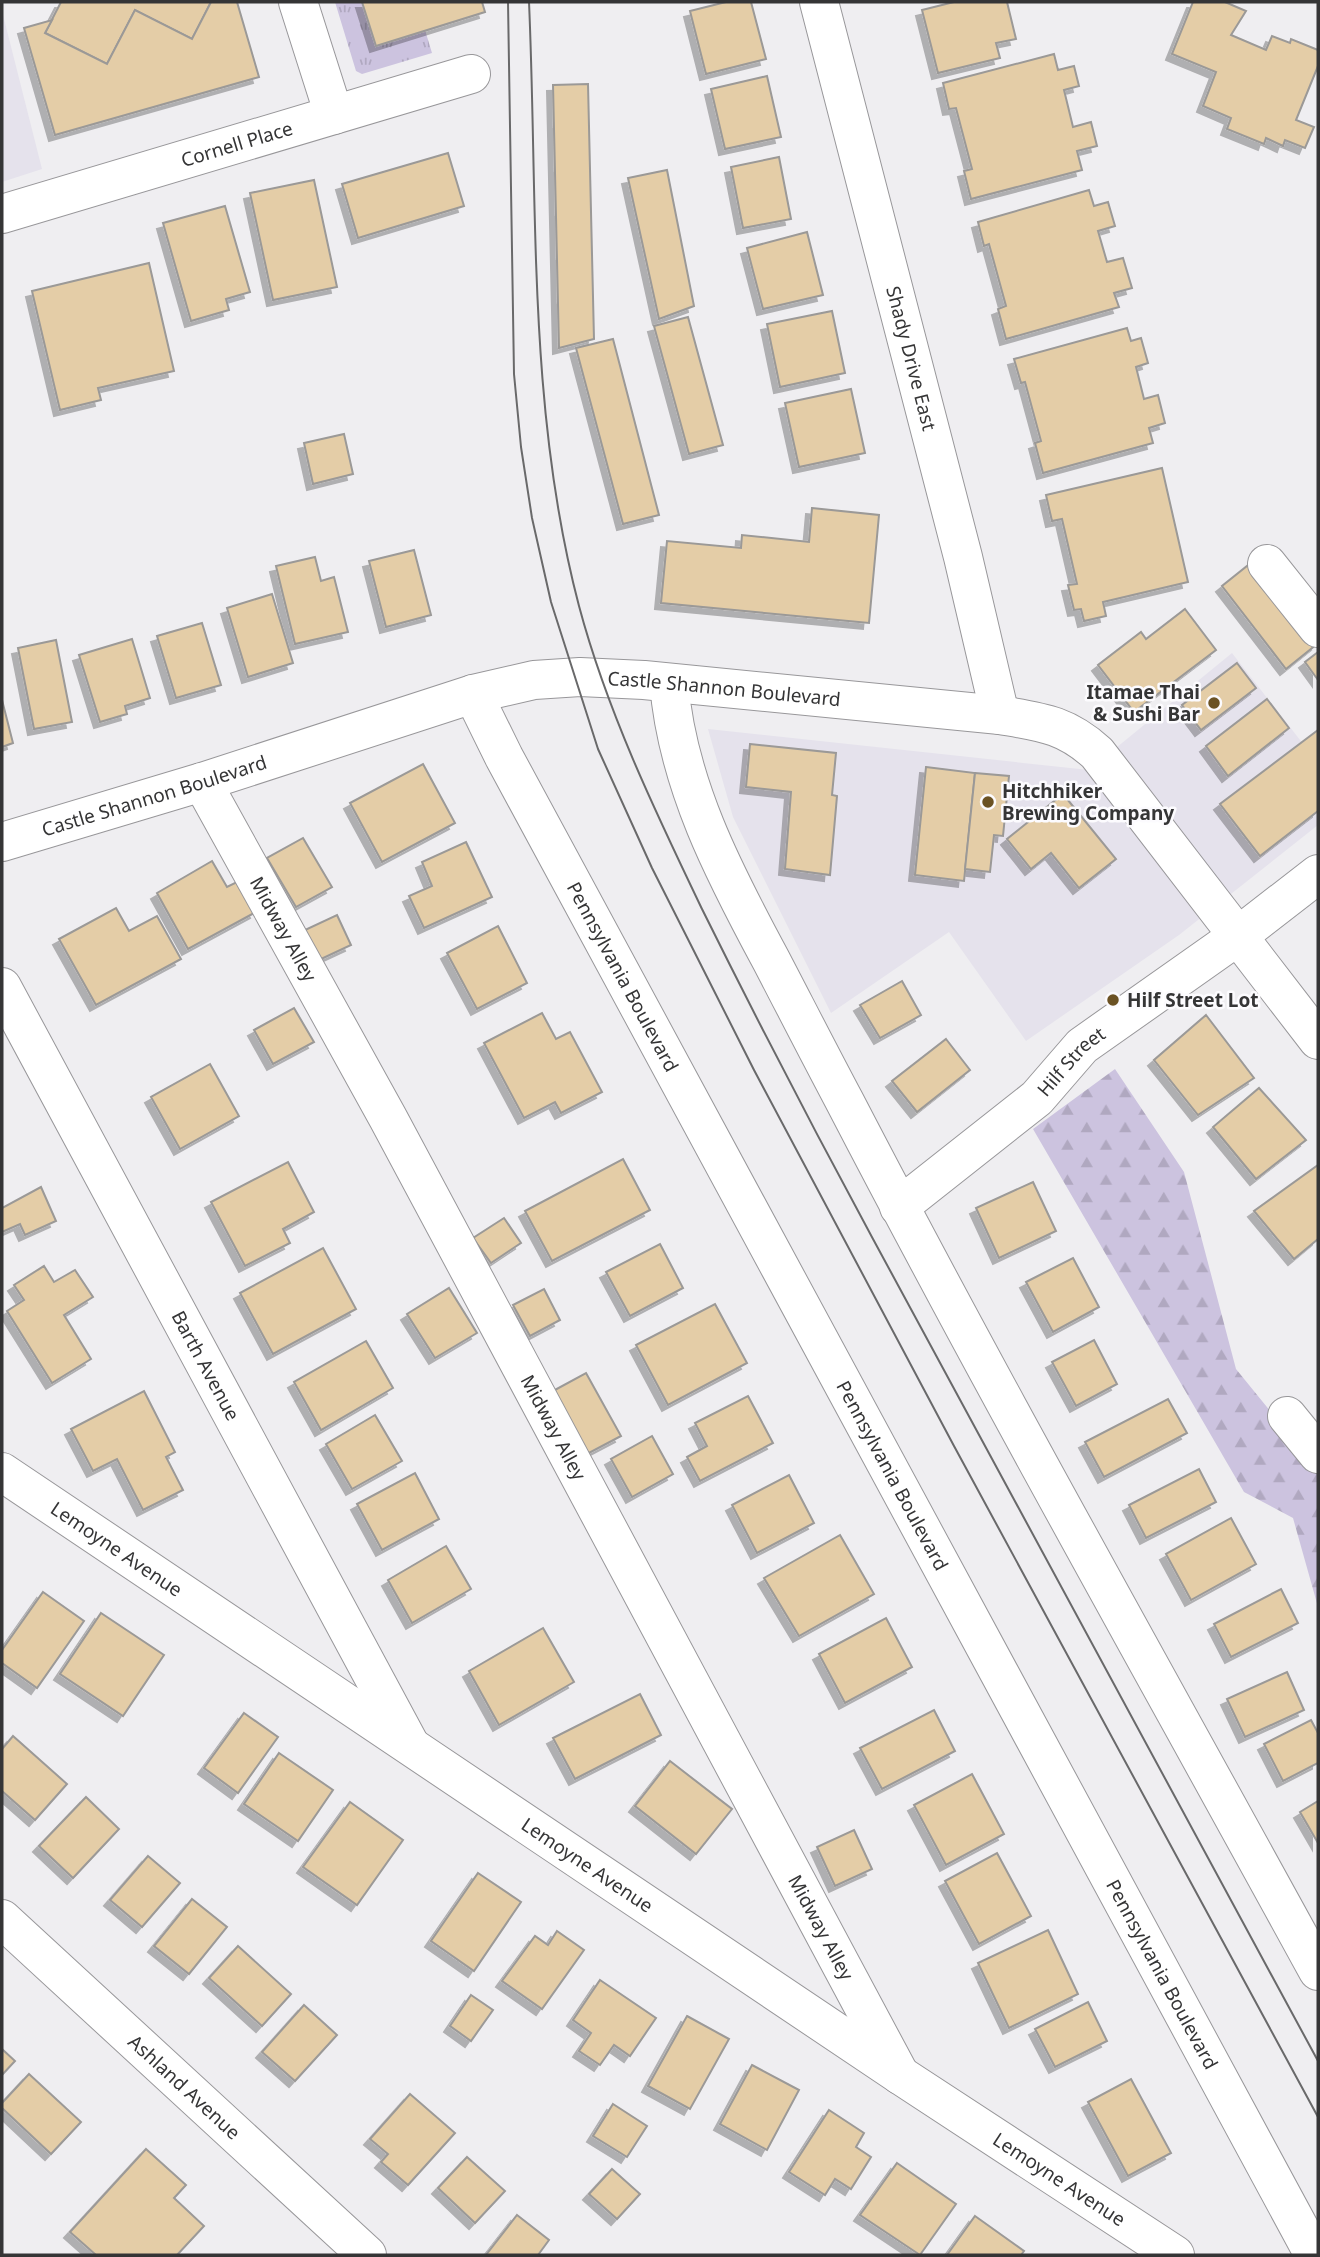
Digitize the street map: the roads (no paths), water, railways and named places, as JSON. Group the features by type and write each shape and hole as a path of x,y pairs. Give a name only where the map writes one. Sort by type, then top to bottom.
{"street":[{"path":"298,2 334,115"},
{"name":"Shady Drive East","path":"819,2 960,544 1000,715"},
{"name":"Cornell Place","path":"2,214 471,74"},
{"path":"1267,564 1318,628"},
{"name":"Castle Shannon Boulevard","path":"2,842 202,782 473,694 534,680 580,677 669,683 1000,715 1058,725 1079,736 1097,753 1318,1040"},
{"path":"669,683 677,745 701,817 735,893 899,1207 1318,1971"},
{"name":"Pennsylvania Boulevard","path":"473,694 504,757 1314,2255"},
{"name":"Midway Alley","path":"202,782 388,1118 900,2075"},
{"name":"Hilf Street","path":"899,1207 1037,1098 1082,1046 1238,936 1318,874"},
{"name":"Barth Avenue","path":"2,987 411,1746"},
{"path":"1287,1416 1318,1454"},
{"name":"Lemoyne Avenue","path":"2,1472 900,2075 1175,2255"},
{"name":"Ashland Avenue","path":"2,1919 367,2255"}],"tram line":[{"path":"508,2 514,374 521,447 532,518 551,602 598,749 652,868 754,1070 954,1446 1318,2117"},
{"path":"529,2 538,306 551,457 562,532 579,606 603,684 650,798 702,909 807,1116 1318,2061"}],"place":[{"name":"Itamae Thai & Sushi Bar","path":"1214,703"},
{"name":"Hitchhiker Brewing Company","path":"988,802"},
{"name":"Hilf Street Lot","path":"1113,1000"}]}
